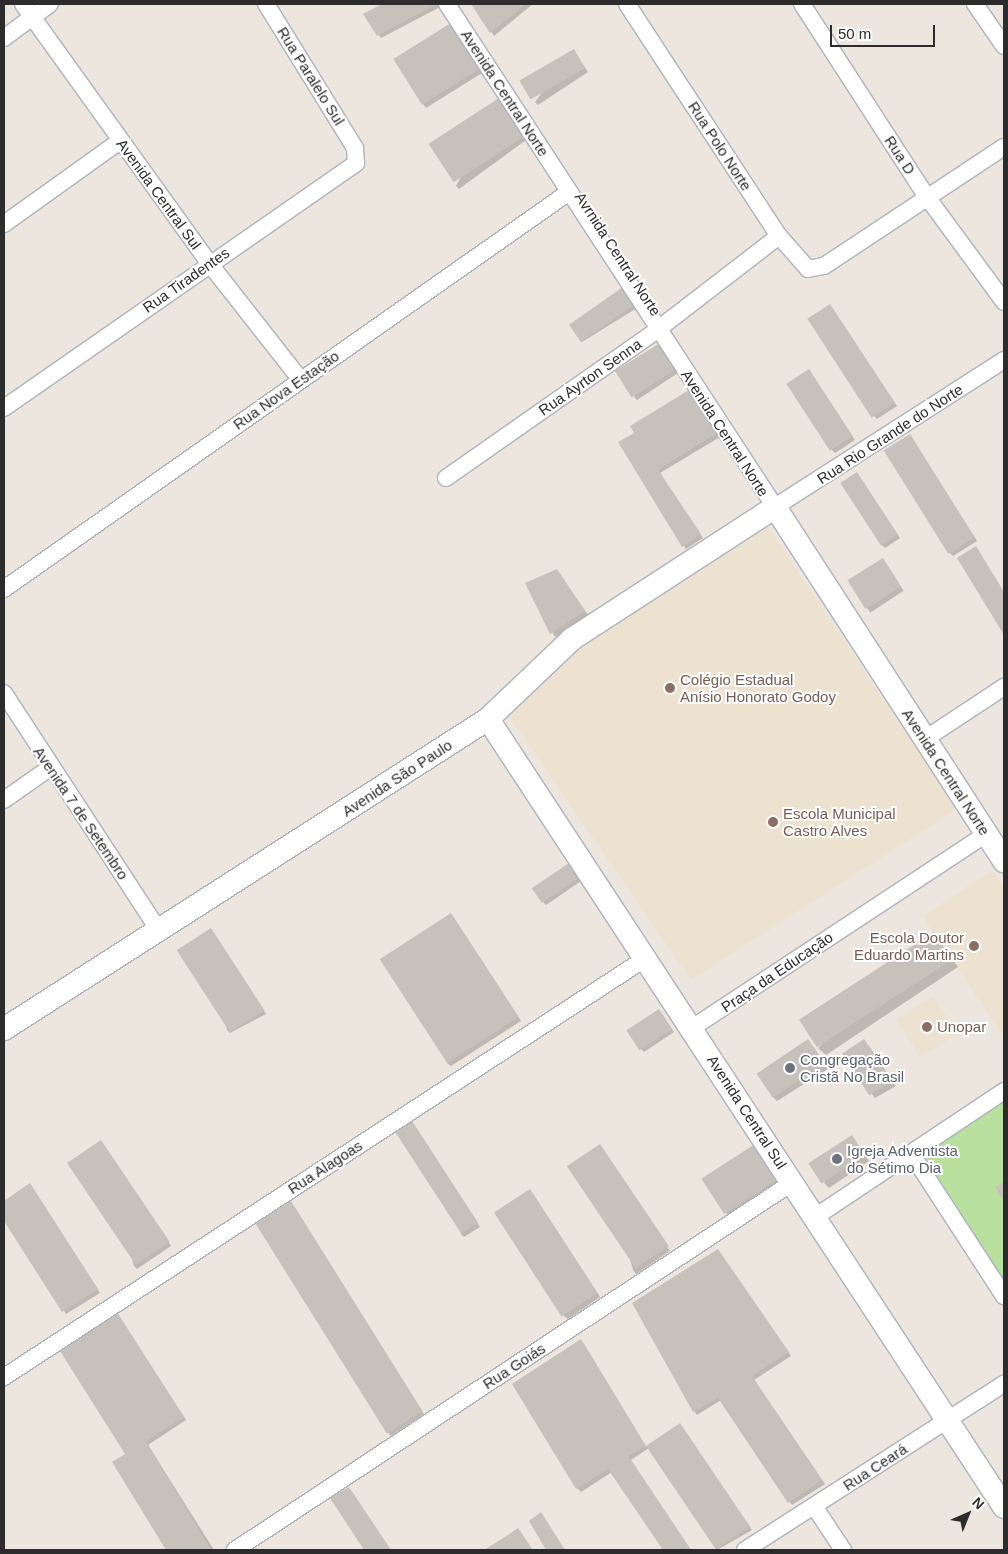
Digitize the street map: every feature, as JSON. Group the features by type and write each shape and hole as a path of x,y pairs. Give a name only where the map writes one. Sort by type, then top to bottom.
{"main road":[{"name":"Avenida São Paulo","path":"4,1029 160,932 488,719 572,639 777,507"},
{"name":"Avenida Central Norte","path":"777,507 1004,861"},
{"name":"Avenida Central Sul","path":"488,719 793,1182 1004,1507"}],"street":[{"path":"4,38 28,10 50,4"},
{"name":"Rua Paralelo Sul","path":"266,4 355,148"},
{"name":"Avenida Central Norte","path":"447,4 569,192 661,327 777,507"},
{"name":"Avrnida Central Norte","path":"456,4 661,327"},
{"name":"Rua Polo Norte","path":"627,4 779,236 800,264 813,270 824,266 927,197"},
{"name":"Rua D","path":"802,4 927,197 1004,302"},
{"path":"975,4 1004,46"},
{"name":"Avenida Central Sul","path":"28,10 209,264 300,379"},
{"path":"4,224 120,141"},
{"path":"927,197 1004,147"},
{"name":"Rua Tiradentes","path":"4,408 209,264 350,169 358,158 355,148"},
{"name":"Rua Nova Estação","path":"4,590 300,379 569,192"},
{"name":"Rua Ayrton Senna","path":"446,478 661,327 779,236"},
{"name":"Rua Rio Grande do Norte","path":"777,507 1004,360"},
{"name":"Rua Rio Grande do Norte","path":"777,507 1004,367"},
{"path":"925,739 1004,687"},
{"name":"Avenida 7 de Setembro","path":"4,693 50,767 160,932"},
{"path":"4,800 50,767"},
{"name":"Praça da Educação","path":"692,1028 986,834"},
{"name":"Rua Alagoas","path":"4,1377 646,958"},
{"path":"815,1217 1004,1091"},
{"path":"911,1153 1004,1296"},
{"name":"Rua Goiás","path":"235,1550 793,1182"},
{"name":"Rua Ceará","path":"745,1550 1004,1384"},
{"path":"814,1506 843,1550"}],"shaded area":[{"path":"768,527 957,809 691,980 511,719 518,696 533,680"},
{"name":"Escola Doutor Eduardo Martins","path":"992,870 1004,889 1004,1038 923,916"},
{"name":"Unopar","path":"933,996 958,1034 921,1058 896,1020"}],"green space":[{"path":"1004,1091 1004,1296 911,1153"}],"building":[{"path":"382,4 437,4 377,36 363,14"},
{"path":"471,4 526,4 490,33"},
{"path":"451,23 480,69 422,105 393,59"},
{"path":"574,49 585,68 530,100 519,81"},
{"path":"499,98 524,137 454,182 429,144"},
{"path":"623,287 635,304 581,342 569,325"},
{"path":"830,304 894,403 872,418 807,319"},
{"path":"660,343 676,369 631,397 615,371"},
{"path":"809,369 853,436 830,451 786,384"},
{"path":"689,390 717,433 658,470 701,534 682,547 618,442 634,433 630,426"},
{"path":"910,434 975,537 948,554 884,450"},
{"path":"857,472 898,535 881,546 840,483"},
{"path":"976,546 1004,592 1004,635 957,558"},
{"path":"883,558 901,587 865,609 847,580"},
{"path":"557,569 585,611 550,634 525,583"},
{"path":"569,863 579,878 542,903 532,888"},
{"path":"451,913 519,1017 447,1063 380,959"},
{"path":"211,928 264,1010 230,1033 177,950"},
{"path":"934,932 952,960 817,1047 799,1020"},
{"path":"659,1009 672,1029 639,1050 626,1030"},
{"name":"Congregação Cristã No Brasil","path":"808,1039 824,1063 773,1098 757,1074"},
{"path":"864,1039 892,1080 870,1096 842,1054"},
{"path":"412,1121 478,1222 461,1233 395,1132"},
{"name":"Igreja Adventista do Sétimo Dia","path":"852,1135 865,1155 821,1183 808,1163"},
{"path":"101,1140 170,1242 136,1265 67,1163"},
{"path":"600,1144 669,1246 636,1268 567,1166"},
{"path":"755,1144 778,1179 724,1214 701,1179"},
{"path":"1004,1182 1004,1201 995,1187"},
{"path":"30,1183 98,1289 62,1312 4,1221 4,1201"},
{"path":"530,1189 598,1293 561,1316 494,1212"},
{"path":"291,1201 422,1411 387,1434 255,1223"},
{"path":"718,1249 789,1352 752,1376 822,1480 788,1503 718,1398 693,1412 632,1303"},
{"path":"117,1312 184,1417 146,1441 211,1550 166,1550 112,1462 125,1454 60,1351"},
{"path":"581,1339 646,1446 628,1456 691,1550 663,1550 608,1469 576,1489 512,1384"},
{"path":"680,1423 750,1527 716,1550 646,1446"},
{"path":"349,1487 391,1550 364,1550 330,1498"},
{"path":"541,1512 565,1550 546,1550 529,1521"},
{"path":"518,1528 533,1550 484,1550 505,1537"}],"place":[{"name":"Colégio Estadual Anísio Honorato Godoy","path":"670,688"},
{"name":"Escola Municipal Castro Alves","path":"773,822"},
{"name":"Escola Doutor Eduardo Martins","path":"974,946"},
{"name":"Unopar","path":"927,1027"},
{"name":"Congregação Cristã No Brasil","path":"790,1068"},
{"name":"Igreja Adventista do Sétimo Dia","path":"837,1159"}]}
